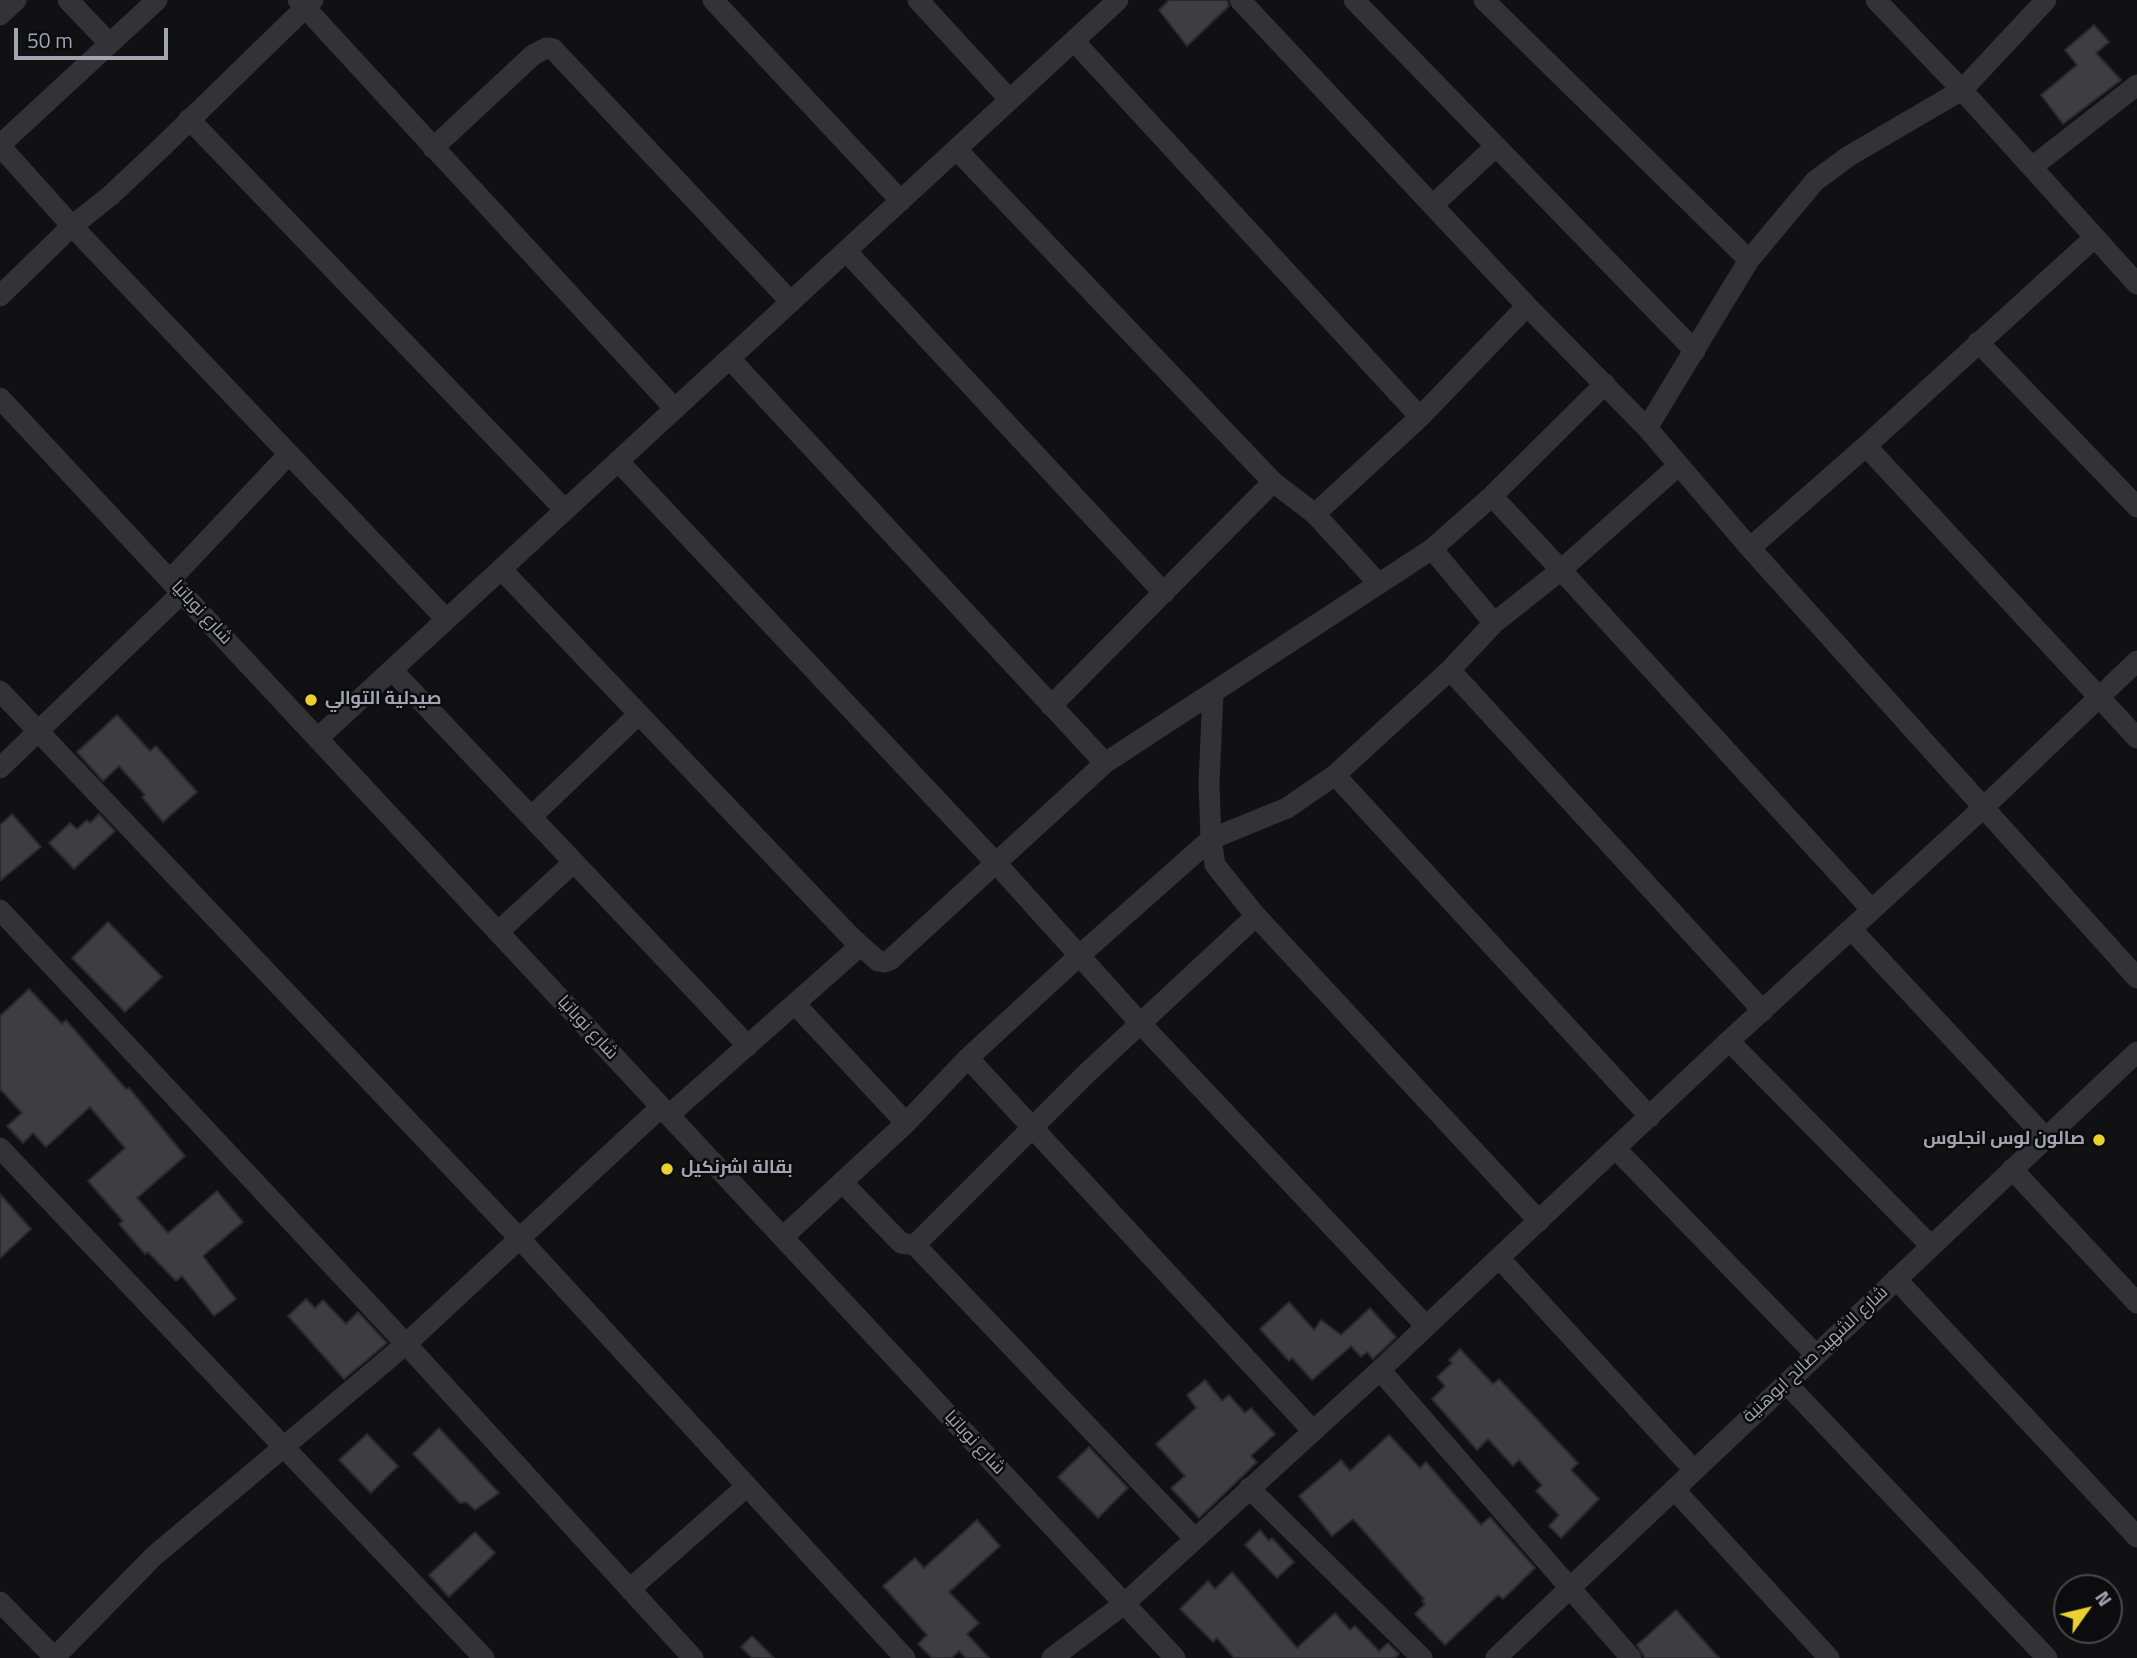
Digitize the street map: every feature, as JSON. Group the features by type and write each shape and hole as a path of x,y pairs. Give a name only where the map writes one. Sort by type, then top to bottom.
{"street":[{"path":"0,15 16,0"},
{"path":"68,0 109,43"},
{"path":"157,0 0,146 72,226 446,619"},
{"path":"713,0 901,201"},
{"path":"918,0 1010,100"},
{"path":"318,738 1118,0"},
{"path":"1240,0 1527,306 1647,428 1750,548 2137,978"},
{"path":"1354,0 1695,351"},
{"path":"1484,0 1749,260"},
{"path":"1876,0 1962,90 2137,284"},
{"path":"1647,428 1749,260 1815,181 1833,166 1962,90 2046,0"},
{"path":"0,296 72,226 110,196 305,3 433,148 675,409"},
{"path":"1074,41 1420,417"},
{"path":"433,148 533,55 546,48 553,49 791,302"},
{"path":"2032,167 2137,85"},
{"path":"190,119 565,510"},
{"path":"1433,205 1495,147"},
{"path":"957,150 1273,481 1315,514 1379,584"},
{"path":"1750,548 2094,238"},
{"path":"846,251 1164,593"},
{"path":"1315,514 1420,417 1527,306"},
{"path":"1978,342 2137,507"},
{"path":"730,359 1105,763"},
{"path":"501,569 860,947 878,961 884,962 890,960 1105,763 1432,549 1492,496 1605,384"},
{"name":"شارع نوباتيا","path":"0,398 1175,1658"},
{"path":"1866,446 2137,738"},
{"path":"0,768 176,587 289,454"},
{"path":"618,461 995,862 1141,1024 1426,1326"},
{"path":"783,1237 906,1123 968,1058 1211,839 1287,808 1335,775 1450,670 1494,623 1561,570 1679,465"},
{"path":"1051,706 1273,481"},
{"path":"1492,496 1872,910"},
{"path":"1432,549 1494,623"},
{"path":"1052,1658 1124,1604 1380,1370 2137,661"},
{"path":"392,670 747,1046"},
{"path":"1450,670 1763,1011"},
{"path":"0,691 520,1239 905,1658"},
{"path":"1213,693 1209,735 1211,839 1215,865 1256,916 1539,1222"},
{"path":"531,817 639,713"},
{"path":"1335,775 1650,1117"},
{"path":"498,932 573,862"},
{"path":"0,910 406,1344 693,1658"},
{"path":"915,1245 1033,1126 1256,916"},
{"path":"1852,929 2045,1138"},
{"path":"0,1602 55,1658 154,1556 406,1344 665,1111 747,1046 860,947"},
{"path":"795,1004 906,1123"},
{"path":"1729,1041 1931,1246"},
{"path":"968,1058 1313,1431"},
{"name":"شارع الشهيد صالح ابوهنية","path":"1496,1658 2045,1138 2132,1066"},
{"path":"0,1148 484,1658"},
{"path":"1616,1149 1816,1355"},
{"path":"2012,1169 2137,1303"},
{"path":"842,1182 901,1243 915,1245 1194,1538"},
{"path":"1500,1259 1694,1470"},
{"path":"1896,1279 2137,1537"},
{"path":"1380,1370 1631,1658"},
{"path":"1786,1383 2047,1658"},
{"path":"630,1589 747,1486"},
{"path":"1249,1488 1422,1658"},
{"path":"1674,1489 1829,1658"}],"building":[{"path":"1169,0 1227,0 1229,6 1187,46 1159,10"},
{"path":"2094,25 2109,42 2096,53 2121,80 2063,124 2041,95 2077,65 2065,50"},
{"path":"117,715 150,751 156,746 197,792 163,822 142,797 145,795 119,766 103,781 77,752"},
{"path":"12,814 41,847 0,881 0,825"},
{"path":"99,814 115,831 74,869 49,843 70,823 77,829 87,820 90,823"},
{"path":"108,922 162,977 125,1012 72,958"},
{"path":"29,989 62,1024 66,1020 126,1089 129,1088 185,1156 137,1198 168,1233 217,1191 243,1222 203,1256 236,1299 214,1316 182,1276 176,1281 148,1252 145,1254 119,1224 123,1221 88,1181 125,1148 90,1107 46,1147 33,1133 23,1143 7,1126 22,1113 0,1089 0,1016"},
{"path":"0,1194 31,1229 0,1258"},
{"path":"306,1299 315,1308 323,1300 346,1324 358,1312 387,1343 344,1379 288,1316"},
{"path":"1289,1302 1314,1330 1321,1320 1341,1335 1370,1308 1396,1337 1373,1359 1367,1352 1361,1357 1351,1346 1312,1380 1292,1358 1289,1361 1260,1329"},
{"path":"1460,1349 1493,1384 1499,1379 1578,1463 1571,1470 1599,1499 1561,1538 1549,1526 1559,1515 1536,1491 1542,1485 1519,1460 1513,1466 1488,1439 1477,1450 1432,1399 1445,1386 1437,1377 1452,1363 1449,1360"},
{"path":"1205,1380 1222,1401 1229,1395 1245,1413 1251,1408 1275,1434 1251,1456 1257,1462 1199,1518 1171,1488 1185,1476 1156,1444 1196,1408 1187,1395"},
{"path":"439,1428 499,1493 475,1510 466,1502 460,1503 413,1454"},
{"path":"367,1434 398,1466 371,1493 339,1460"},
{"path":"1389,1435 1420,1468 1426,1462 1481,1525 1490,1517 1535,1568 1503,1599 1498,1595 1445,1645 1415,1614 1425,1604 1422,1601 1424,1599 1353,1519 1332,1536 1299,1496 1341,1460 1350,1471"},
{"path":"1089,1447 1128,1488 1098,1518 1058,1477"},
{"path":"977,1520 1000,1546 949,1592 979,1623 967,1634 989,1658 966,1658 959,1651 952,1658 932,1658 918,1644 927,1635 883,1586 915,1558 924,1568"},
{"path":"1260,1530 1269,1541 1272,1538 1294,1562 1277,1578 1245,1545"},
{"path":"475,1532 495,1553 449,1597 429,1575"},
{"path":"1232,1572 1297,1648 1335,1613 1350,1630 1355,1626 1379,1651 1388,1643 1399,1654 1395,1658 1234,1658 1217,1638 1213,1642 1180,1609 1208,1581 1215,1589"},
{"path":"1676,1610 1719,1658 1645,1658 1637,1645"},
{"path":"752,1636 774,1658 752,1658 741,1647"}],"place":[{"name":"صيدلية التوالي","path":"311,700"},
{"name":"صالون لوس انجلوس","path":"2099,1140"},
{"name":"بقالة اشرنكيل","path":"667,1169"}]}
